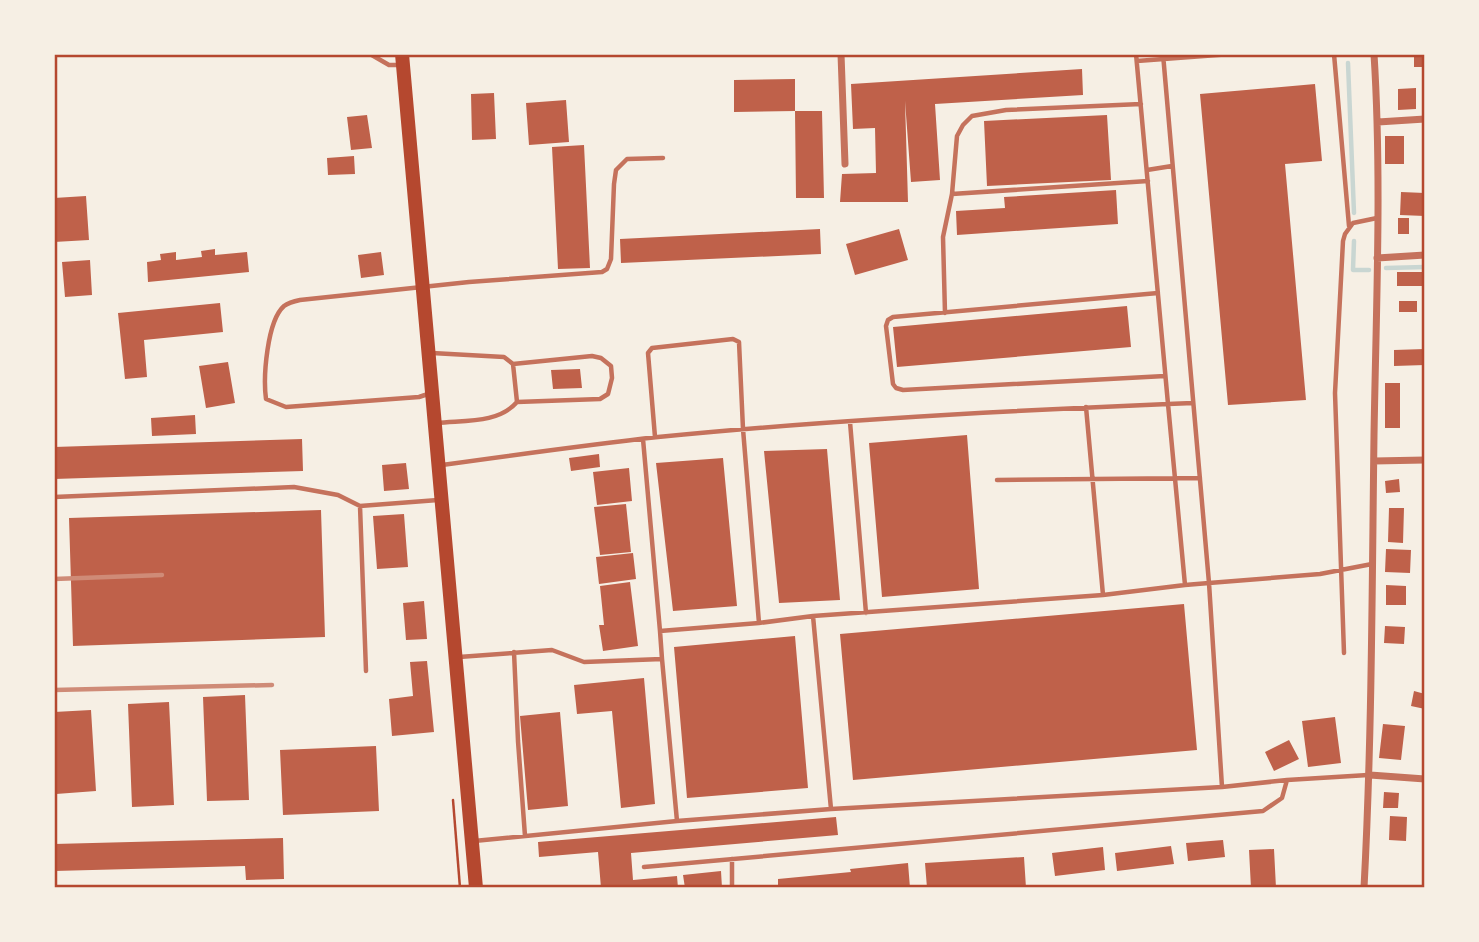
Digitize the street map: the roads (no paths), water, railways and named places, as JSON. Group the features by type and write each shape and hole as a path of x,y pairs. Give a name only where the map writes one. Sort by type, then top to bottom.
{"main road":[{"path":"402,60 476,888"}],"street":[{"path":"841,54 845,164"},
{"path":"1364,888 1370,775 1377,258 1378,122 1374,54"},
{"path":"1378,122 1425,119"},
{"path":"1377,258 1425,255"},
{"path":"1374,461 1425,460"},
{"path":"1370,775 1425,779"}],"lane":[{"path":"370,54 389,65 402,60"},
{"path":"1136,54 1185,585"},
{"path":"1137,61 1231,54"},
{"path":"1334,54 1349,226 1343,241 1335,393 1344,653"},
{"path":"1163,57 1209,583 1222,787"},
{"path":"945,313 943,237 952,194 957,136 962,125 972,116 1006,110 1141,104"},
{"path":"433,392 419,397 286,407 266,399 264,386 272,324 285,305 300,300 602,272 607,269 611,259 616,170 627,159 663,158"},
{"path":"1147,170 1172,166"},
{"path":"952,194 1148,181"},
{"path":"1349,226 1358,220 1377,218"},
{"path":"1158,293 893,317 888,320 886,326 893,384 903,390 1165,376"},
{"path":"655,438 649,353 652,348 733,340 739,342 743,429 759,623"},
{"path":"429,353 488,354 504,357 513,364 592,356 601,358 611,366 612,378 608,394 600,399 517,402 510,410 496,417 436,423"},
{"path":"513,364 517,402"},
{"path":"439,465 743,429 1086,407 1193,403"},
{"path":"1086,407 1103,595"},
{"path":"850,422 866,613"},
{"path":"643,439 677,821"},
{"path":"997,480 1200,478"},
{"path":"54,497 294,487 338,495 360,506 442,499"},
{"path":"360,506 366,671"},
{"path":"660,631 813,616 1103,595 1342,571 1372,565"},
{"path":"813,616 831,809"},
{"path":"454,658 552,650 588,663 662,659"},
{"path":"514,652 517,741 525,836"},
{"path":"471,841 831,809 1222,787 1370,775"},
{"path":"644,866 1263,811 1282,798 1287,780"},
{"path":"732,859 732,888"}],"waterway":[{"path":"1348,63 1354,213"},
{"path":"1354,241 1353,270 1369,270"},
{"path":"1386,268 1425,267"}],"railway":[{"path":"54,579 162,575"},
{"path":"54,690 272,685"}]}
